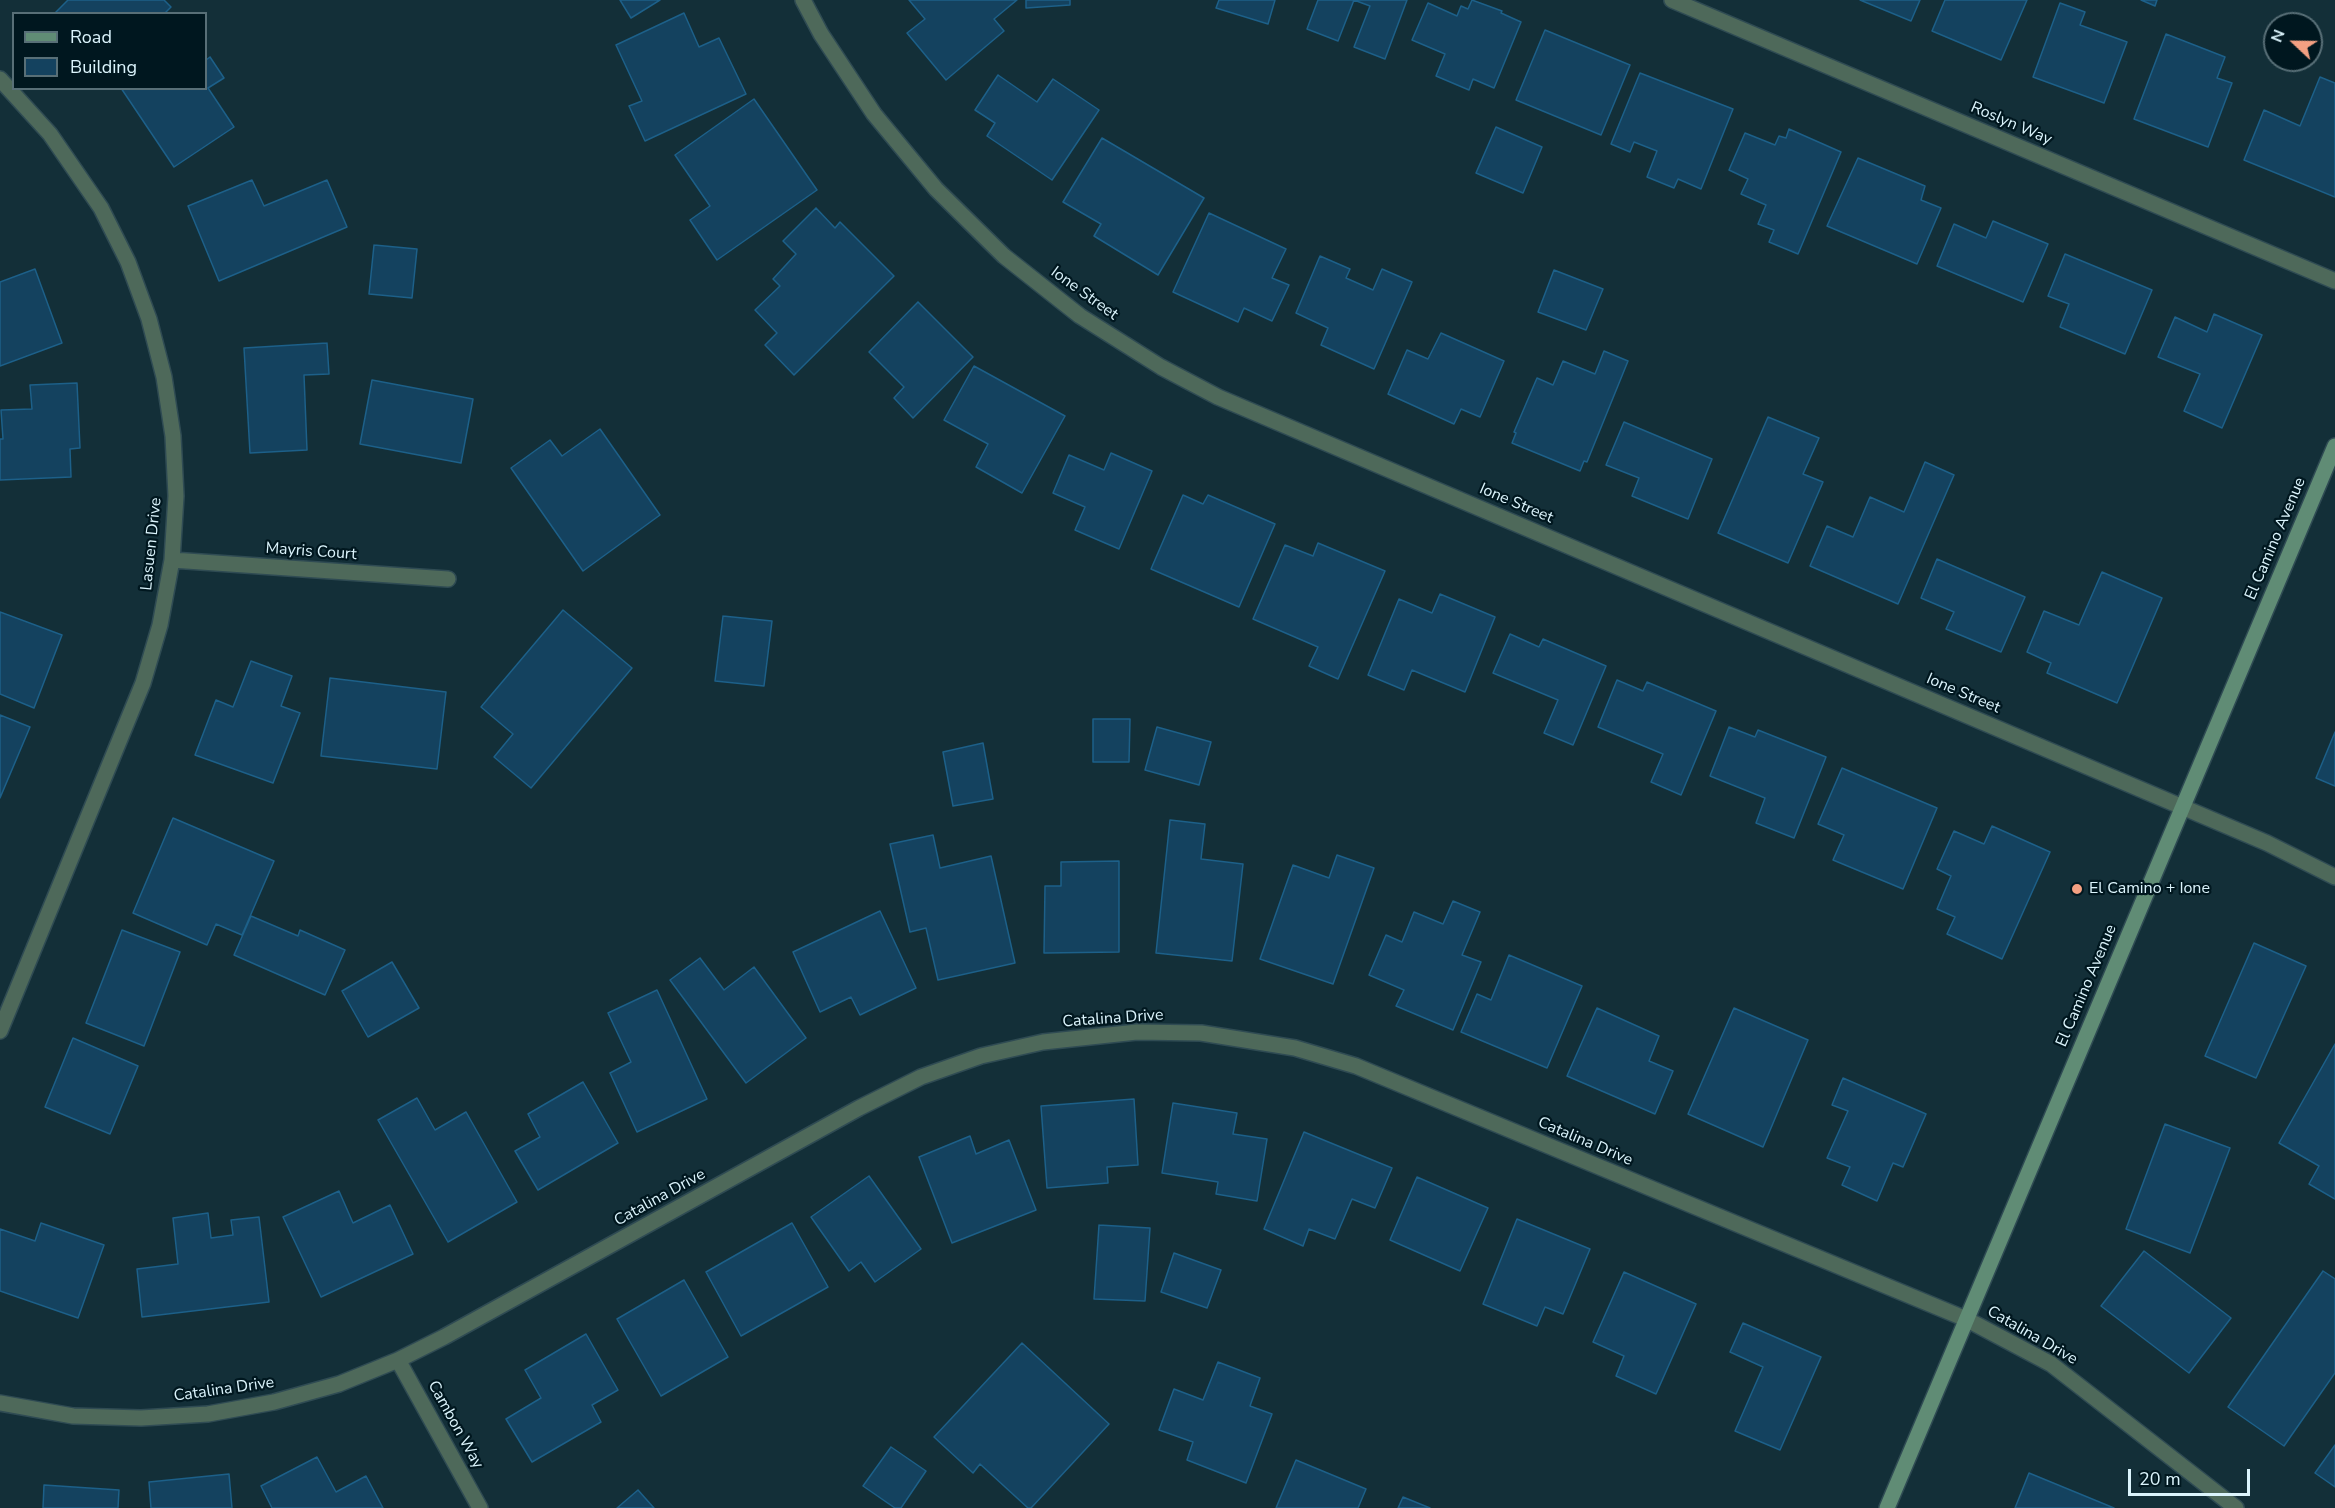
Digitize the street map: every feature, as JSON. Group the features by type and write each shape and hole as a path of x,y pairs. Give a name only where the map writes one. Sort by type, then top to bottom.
{"main road":[{"name":"El Camino Avenue","path":"1887,1508 2335,446"}],"street":[{"name":"Ione Street","path":"803,0 821,34 874,114 936,189 1004,256 1080,316 1161,367 1229,401 2267,843 2335,877"},
{"name":"Roslyn Way","path":"1672,0 2335,281"},
{"name":"Lasuen Drive","path":"0,79 50,134 101,208 128,262 149,319 164,377 173,436 176,496 172,560 160,625 143,683 0,1031"},
{"name":"Mayris Court","path":"172,560 448,579"},
{"name":"Catalina Drive","path":"0,1403 73,1416 141,1418 208,1414 274,1402 339,1384 399,1360 859,1108 921,1077 981,1056 1042,1042 1137,1032 1213,1035 1295,1048 1356,1066 1966,1319 2051,1364 2236,1508"},
{"name":"Cambon Way","path":"399,1360 480,1508"}],"building":[{"path":"68,0 164,0 171,7 166,12 56,12"},
{"path":"620,0 660,0 631,18"},
{"path":"909,0 1017,0 994,19 1004,31 946,80 907,33 925,19"},
{"path":"1026,0 1070,0 1070,5 1026,8"},
{"path":"1219,0 1275,0 1268,24 1216,8"},
{"path":"1318,0 1354,0 1338,41 1307,29"},
{"path":"1354,0 1407,0 1385,59 1354,47 1370,6"},
{"path":"1472,0 1502,11 1501,13 1521,22 1494,88 1473,79 1469,90 1436,76 1445,54 1412,40 1428,3 1457,16 1461,6 1468,9"},
{"path":"1860,0 1920,0 1911,21"},
{"path":"1945,0 2027,0 2001,60 1932,31"},
{"path":"2141,0 2157,0 2155,6"},
{"path":"2060,3 2085,12 2080,25 2127,42 2104,103 2033,77"},
{"path":"684,13 699,47 719,38 746,94 645,141 629,106 642,101 616,45"},
{"path":"1545,30 1630,65 1601,135 1516,100"},
{"path":"2166,34 2225,57 2217,78 2232,83 2208,147 2134,119"},
{"path":"210,57 224,78 208,88 234,127 174,167 122,90 207,90 207,59"},
{"path":"1640,73 1733,109 1701,189 1678,179 1674,188 1647,177 1657,151 1634,142 1630,152 1611,144"},
{"path":"998,75 1037,102 1053,79 1099,110 1052,180 987,136 995,123 975,110"},
{"path":"2320,77 2335,83 2335,197 2244,160 2264,110 2300,126"},
{"path":"754,99 817,190 717,260 690,220 710,206 675,155"},
{"path":"1496,127 1542,147 1523,193 1476,173"},
{"path":"1789,129 1841,152 1798,254 1769,242 1774,230 1758,224 1766,205 1741,194 1748,179 1729,170 1745,133 1775,145 1779,136 1786,138"},
{"path":"1102,138 1204,198 1158,275 1094,236 1101,224 1063,202"},
{"path":"1858,158 1925,186 1921,200 1941,208 1917,264 1827,226"},
{"path":"252,180 264,206 327,180 347,227 219,281 188,206"},
{"path":"816,208 835,228 840,222 894,276 794,375 765,345 777,333 755,310 780,286 773,279 796,254 783,241"},
{"path":"1209,213 1286,249 1272,278 1289,285 1272,321 1244,308 1238,322 1173,292"},
{"path":"1993,221 2048,244 2023,302 1937,266 1954,224 1986,238"},
{"path":"374,245 417,249 412,298 369,294"},
{"path":"2065,254 2152,290 2125,354 2060,327 2069,304 2048,296"},
{"path":"1320,256 1350,269 1346,278 1373,290 1382,269 1412,282 1374,369 1321,345 1328,328 1296,313"},
{"path":"35,269 62,343 0,366 0,282"},
{"path":"1554,270 1603,289 1586,330 1538,312"},
{"path":"918,302 973,357 913,418 894,398 904,387 869,352"},
{"path":"2214,314 2262,335 2222,428 2184,411 2200,374 2158,357 2175,317 2207,332"},
{"path":"1441,333 1504,361 1480,417 1461,409 1454,424 1388,394 1407,350 1428,359"},
{"path":"327,343 329,374 304,375 307,450 250,453 244,348"},
{"path":"1604,351 1628,361 1587,462 1584,461 1580,471 1512,443 1516,433 1514,432 1537,378 1553,385 1563,361 1595,374"},
{"path":"974,366 1065,416 1022,493 976,467 988,444 944,420"},
{"path":"372,380 473,399 461,463 360,444"},
{"path":"77,383 80,448 70,449 71,477 0,480 0,439 3,439 1,410 32,409 30,385"},
{"path":"1768,417 1819,438 1803,474 1823,482 1788,563 1718,533"},
{"path":"1624,422 1712,459 1688,519 1632,496 1639,478 1606,465"},
{"path":"600,429 660,515 583,571 511,468 550,440 562,456"},
{"path":"1111,453 1152,471 1119,549 1075,530 1085,507 1053,493 1069,455 1104,470"},
{"path":"1925,462 1954,475 1898,604 1810,566 1827,526 1853,537 1870,497 1904,512"},
{"path":"1183,495 1203,504 1208,495 1275,524 1239,607 1151,569"},
{"path":"1318,543 1385,571 1338,679 1309,666 1318,647 1253,619 1285,545 1313,556"},
{"path":"1937,559 2025,597 2001,652 1946,629 1954,612 1921,598"},
{"path":"2102,572 2162,598 2117,703 2047,673 2051,663 2027,652 2044,611 2079,625"},
{"path":"1440,594 1495,617 1465,692 1412,670 1404,690 1368,675 1399,599 1432,613"},
{"path":"563,610 632,668 531,788 494,757 513,734 481,707"},
{"path":"0,612 62,635 34,708 0,694"},
{"path":"723,616 772,621 764,686 715,681"},
{"path":"1510,634 1539,647 1543,639 1606,666 1573,745 1544,733 1558,700 1493,673"},
{"path":"251,661 292,676 281,706 300,713 273,783 195,755 216,700 233,707"},
{"path":"330,678 446,692 437,769 321,756"},
{"path":"1617,680 1643,691 1647,682 1716,711 1681,795 1651,782 1663,754 1598,727"},
{"path":"0,715 30,727 0,798"},
{"path":"1093,719 1130,719 1129,762 1093,762"},
{"path":"1157,727 1211,742 1199,785 1145,770"},
{"path":"1729,727 1755,737 1758,730 1826,757 1794,838 1756,823 1765,798 1710,776"},
{"path":"2335,732 2335,786 2316,778"},
{"path":"983,743 993,799 953,806 943,752"},
{"path":"1842,768 1937,808 1903,889 1833,860 1844,835 1818,824"},
{"path":"173,818 274,861 242,935 216,924 207,945 133,913"},
{"path":"1170,820 1205,824 1201,859 1243,864 1232,961 1156,953"},
{"path":"1992,826 2050,852 2002,959 1947,934 1955,917 1937,909 1951,876 1937,869 1954,831 1984,844"},
{"path":"933,835 940,868 991,856 1015,963 938,980 926,928 910,932 890,844"},
{"path":"1337,855 1374,868 1333,984 1260,959 1293,865 1329,878"},
{"path":"1119,861 1119,952 1044,953 1045,886 1061,886 1061,862"},
{"path":"1453,901 1480,912 1462,955 1481,962 1453,1030 1396,1006 1404,990 1369,975 1386,935 1402,942 1414,912 1443,924"},
{"path":"880,911 916,988 860,1015 851,997 820,1012 793,952"},
{"path":"251,916 298,936 300,930 345,950 325,995 234,955"},
{"path":"122,930 180,952 144,1046 86,1023"},
{"path":"2254,943 2306,966 2256,1078 2205,1056"},
{"path":"1509,955 1582,986 1547,1068 1461,1032 1477,994 1491,1000"},
{"path":"700,958 724,990 754,967 806,1038 746,1083 670,980"},
{"path":"392,962 419,1008 368,1037 342,991"},
{"path":"657,990 707,1099 637,1132 610,1073 631,1062 608,1013"},
{"path":"1597,1008 1659,1036 1649,1061 1673,1071 1655,1114 1567,1076"},
{"path":"1734,1008 1808,1040 1763,1147 1688,1114"},
{"path":"73,1038 138,1066 110,1134 45,1107"},
{"path":"2335,1044 2335,1199 2309,1184 2319,1166 2279,1143"},
{"path":"1843,1078 1926,1114 1903,1167 1893,1163 1877,1201 1842,1185 1850,1167 1827,1158 1848,1111 1832,1105"},
{"path":"583,1082 618,1143 538,1190 515,1151 540,1137 528,1114"},
{"path":"417,1098 435,1130 466,1112 517,1202 448,1242 378,1120"},
{"path":"1134,1099 1138,1165 1107,1167 1108,1183 1047,1188 1041,1106"},
{"path":"1173,1103 1237,1113 1233,1134 1267,1139 1257,1201 1216,1194 1218,1182 1162,1173"},
{"path":"2165,1124 2230,1148 2190,1253 2126,1229"},
{"path":"1304,1132 1392,1168 1375,1208 1352,1199 1335,1239 1309,1229 1303,1246 1264,1229"},
{"path":"970,1136 976,1154 1009,1140 1036,1210 952,1243 919,1157"},
{"path":"869,1176 921,1249 875,1282 861,1262 849,1271 811,1217"},
{"path":"1417,1177 1488,1208 1460,1271 1390,1240"},
{"path":"339,1191 353,1223 390,1205 413,1254 321,1297 283,1217"},
{"path":"208,1213 211,1238 233,1235 231,1220 259,1217 269,1302 142,1317 137,1269 178,1264 173,1218"},
{"path":"1517,1219 1590,1249 1563,1314 1545,1307 1537,1326 1483,1304"},
{"path":"41,1223 104,1245 78,1318 0,1291 0,1229 35,1241"},
{"path":"792,1223 828,1287 741,1336 706,1272"},
{"path":"1099,1225 1150,1228 1145,1301 1094,1299"},
{"path":"2144,1251 2231,1318 2189,1373 2101,1306"},
{"path":"1174,1253 1221,1270 1207,1308 1161,1292"},
{"path":"2323,1271 2335,1279 2335,1373 2284,1446 2228,1407"},
{"path":"1624,1272 1696,1304 1656,1394 1616,1376 1624,1356 1593,1342"},
{"path":"684,1280 728,1357 661,1396 617,1319"},
{"path":"1743,1323 1821,1357 1780,1450 1735,1431 1763,1367 1730,1352"},
{"path":"586,1334 618,1390 592,1405 601,1422 532,1462 506,1419 541,1398 525,1370"},
{"path":"1022,1343 1109,1424 1031,1508 1028,1508 980,1464 973,1473 934,1437"},
{"path":"1218,1362 1260,1378 1250,1406 1272,1414 1246,1483 1187,1460 1193,1442 1159,1430 1174,1389 1203,1400"},
{"path":"2335,1445 2335,1487 2315,1473"},
{"path":"891,1447 926,1471 901,1508 895,1508 863,1486"},
{"path":"317,1457 336,1492 366,1476 383,1508 272,1508 261,1486"},
{"path":"1296,1460 1366,1489 1358,1508 1276,1508"},
{"path":"2029,1473 2114,1508 2015,1508"},
{"path":"229,1474 232,1508 151,1508 149,1482"},
{"path":"44,1485 119,1490 118,1508 43,1508"},
{"path":"638,1490 654,1508 617,1508"},
{"path":"1403,1497 1430,1508 1398,1508"}],"place":[{"name":"El Camino + Ione","path":"2077,889"}]}
